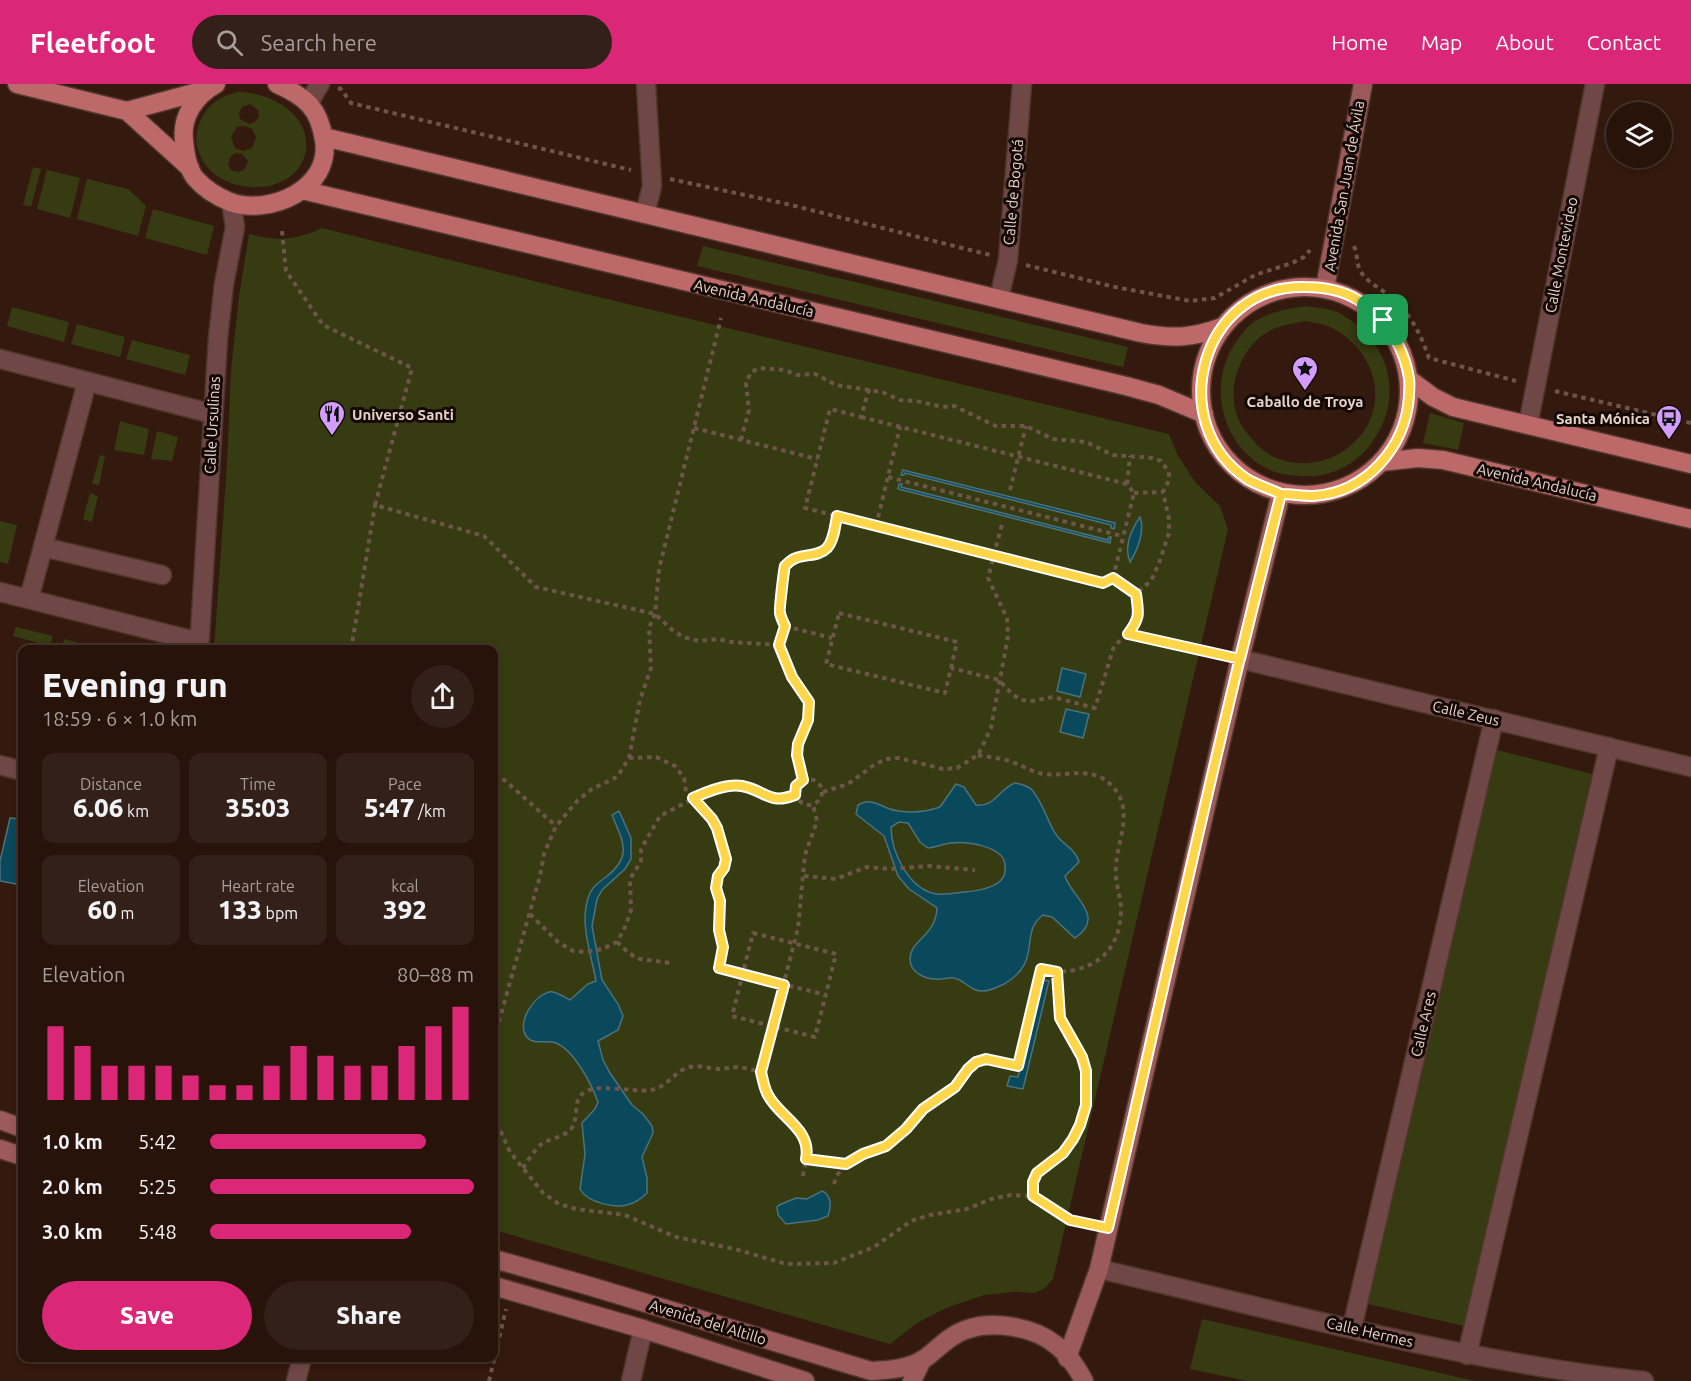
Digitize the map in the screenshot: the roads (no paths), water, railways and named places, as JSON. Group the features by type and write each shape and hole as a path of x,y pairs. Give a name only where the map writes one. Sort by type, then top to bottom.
{"main road":[{"path":"17,84 128,111 190,168"},
{"path":"211,87 189,109 183,132 185,155 194,178 212,193 231,202 250,205 271,204 292,197 310,185 322,166 325,143 320,120 309,102 277,84"},
{"path":"128,111 211,87"},
{"path":"324,137 1165,337 1186,337 1222,327"},
{"name":"Avenida Andalucía","path":"302,190 1159,394 1204,414"},
{"path":"1289,287 1325,288 1357,299 1383,320 1401,348 1410,380 1408,414 1396,444 1375,470 1346,488 1314,496 1281,494 1248,479 1221,454 1205,422 1200,386 1208,351 1222,327 1227,320 1255,298 1289,287"},
{"path":"1410,380 1433,397 1453,407 1691,464"},
{"name":"Avenida Andalucía","path":"1381,462 1418,458 1443,460 1691,519"}],"street":[{"path":"645,214 652,186 646,84"},
{"name":"Calle de Bogotá","path":"999,298 1008,260 1022,84"},
{"name":"Avenida San Juan de Ávila","path":"1325,288 1363,84"},
{"name":"Calle Montevideo","path":"1527,425 1595,84"},
{"path":"309,102 328,86"},
{"name":"Calle Ursulinas","path":"199,645 218,338 224,284 235,227 231,202"},
{"path":"0,359 213,414"},
{"path":"29,599 87,382"},
{"path":"1067,1358 1099,1269 1240,659 1281,494"},
{"path":"43,547 162,575"},
{"path":"0,592 195,645"},
{"name":"Calle Zeus","path":"1240,659 1691,767"},
{"name":"Calle Ares","path":"1352,1328 1494,719"},
{"path":"1467,1355 1609,747"},
{"path":"0,765 18,770"},
{"path":"0,1120 18,1127"},
{"path":"0,1149 18,1155"},
{"name":"Avenida del Altillo","path":"498,1260 871,1371 893,1370 922,1360 951,1336 965,1329 986,1325 1023,1328 1056,1345 1084,1381"},
{"name":"Calle Hermes","path":"1099,1269 1467,1355 1576,1373 1644,1381"},
{"name":"Avenida del Altillo","path":"502,1288 643,1329 805,1381"},
{"path":"631,1381 643,1329"},
{"name":"Avenida del Altillo","path":"912,1381 922,1360"},
{"path":"296,1381 301,1362"}],"water":[{"path":"903,470 1115,523 1114,529 1111,525 905,473 901,475"},
{"path":"899,484 902,484 901,487 1108,540 1111,537 1110,543 898,489"},
{"path":"1140,517 1142,528 1140,540 1130,562 1129,539"},
{"path":"1062,668 1086,674 1080,697 1057,691"},
{"path":"1066,709 1089,714 1083,738 1060,732"},
{"path":"1015,783 1032,790 1057,836 1073,851 1079,862 1065,876 1084,907 1088,922 1084,930 1075,938 1052,917 1043,915 1032,930 1023,966 1004,984 991,990 975,990 954,978 931,979 922,976 912,968 911,953 932,925 937,908 909,889 898,876 884,836 856,814 858,805 873,802 898,811 930,810 940,807 956,784 964,787 976,805 982,805 988,804","holes":["899,822 908,823 920,842 928,848 958,843 974,844 991,849 1003,859 1005,868 1003,877 995,884 978,890 944,894 927,891 910,878 894,847 891,827"]},
{"path":"619,811 631,838 631,859 625,869 602,890 597,899 592,926 602,980 623,1016 618,1030 598,1041 603,1060 610,1073 632,1105 652,1126 653,1133 642,1157 647,1178 647,1193 635,1202 618,1206 595,1201 580,1189 585,1154 582,1123 595,1109 598,1102 582,1069 563,1047 556,1043 536,1042 529,1039 524,1030 524,1023 528,1010 543,994 554,992 570,1000 588,984 596,981 585,914 593,888 614,869 623,855 622,841 612,815"},
{"path":"10,818 18,819 18,884 0,881 0,861"},
{"path":"1041,980 1049,981 1023,1089 1007,1086 1010,1076 1018,1077"},
{"path":"822,1191 829,1198 828,1216 818,1220 786,1224 778,1215 779,1205 796,1198 807,1199"}],"place":[{"name":"Caballo de Troya","path":"1305,392"},
{"name":"Universo Santi","path":"332,437"},
{"name":"Santa Mónica","path":"1669,441"}]}
